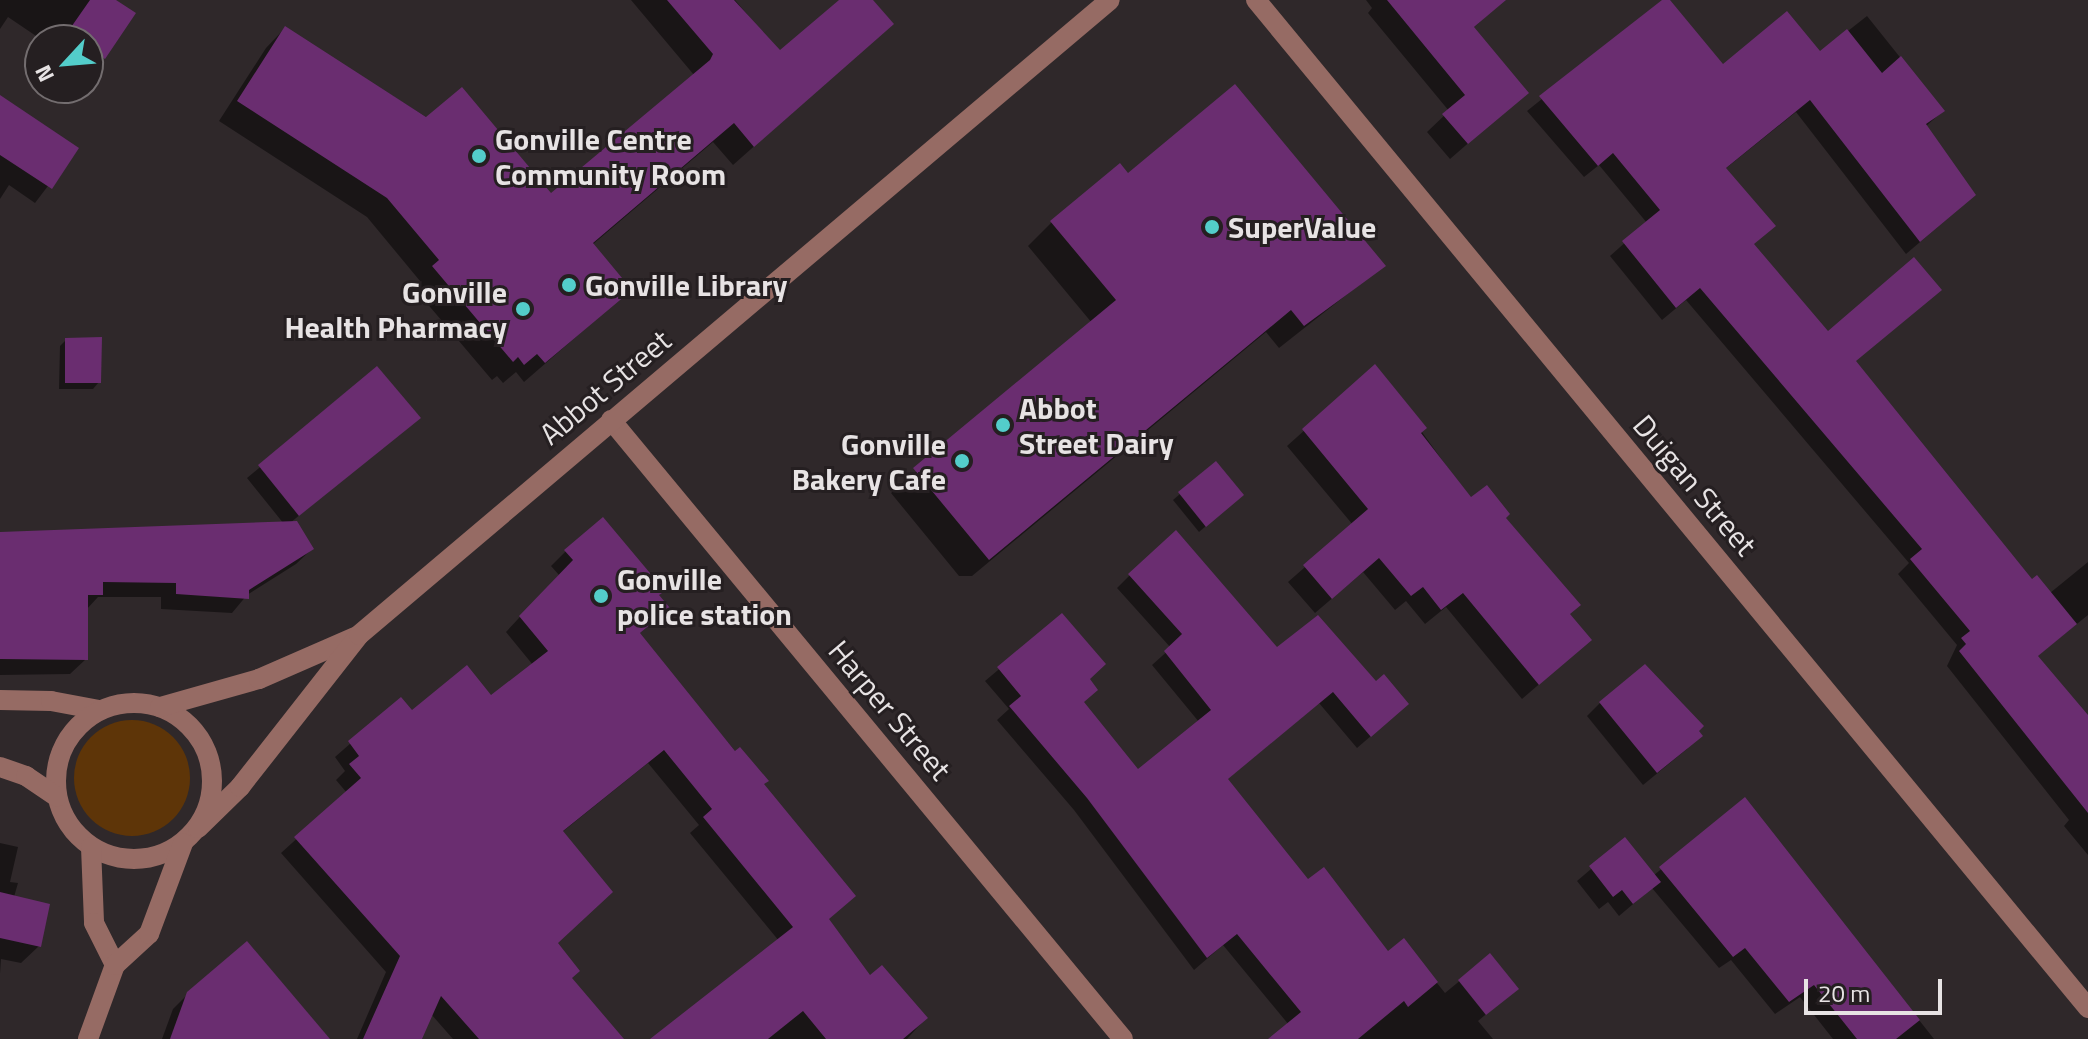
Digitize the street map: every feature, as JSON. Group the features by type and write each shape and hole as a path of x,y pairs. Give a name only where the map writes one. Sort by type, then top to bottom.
{"street":[{"name":"Abbot Street","path":"191,836 240,787 359,635 1110,0"},
{"name":"Duigan Street","path":"1256,0 2088,1008"},
{"name":"Harper Street","path":"611,420 1123,1039"},
{"name":"Abbot Street","path":"160,707 259,679 359,635"},
{"path":"0,700 51,701 99,710 139,702 160,707 182,718 210,758 211,804 191,836 149,934 115,965 88,1039"},
{"path":"99,710 78,726 63,747 56,771 57,797 75,834 91,847 137,860 191,836"},
{"path":"0,767 26,776 57,797"},
{"path":"91,847 94,923 115,965"}],"shaded area":[{"path":"132,720 154,724 173,737 186,756 190,778 186,800 173,819 154,832 132,836 110,832 91,819 78,800 74,778 78,756 91,737 110,724"}],"building":[{"path":"90,0 116,0 136,13 105,59 104,24 73,24"},
{"path":"667,0 734,0 780,50 839,0 873,0 894,24 754,147 734,123 593,243 632,290 545,363 537,354 524,365 518,357 513,362 432,266 439,260 387,198 237,101 285,26 426,117 462,87 551,193 710,60 713,54"},
{"path":"1387,0 1506,0 1474,27 1529,93 1468,144 1442,114 1465,95"},
{"path":"1662,0 1670,0 1723,64 1787,11 1820,51 1847,29 1882,73 1901,56 1945,111 1926,124 1976,195 1920,242 1810,100 1726,168 1776,226 1754,244 1828,331 1914,257 1942,290 1856,361 2032,579 2037,575 2077,624 2038,656 2088,715 2088,813 1959,651 1966,644 1961,638 1970,631 1910,559 1922,549 1700,288 1676,308 1622,241 1660,210 1613,153 1598,166 1539,96"},
{"path":"1235,84 1386,266 1304,326 1291,310 989,560 913,468 1116,300 1050,221 1120,163 1128,173"},
{"path":"0,95 79,148 52,189 0,155"},
{"path":"102,337 101,383 65,383 65,338"},
{"path":"1375,364 1427,428 1421,433 1471,497 1487,485 1510,514 1506,518 1581,605 1570,614 1592,640 1539,685 1463,593 1441,610 1423,587 1411,596 1379,558 1332,599 1303,565 1368,509 1302,429"},
{"path":"377,366 421,418 299,516 258,465"},
{"path":"1216,461 1244,495 1206,527 1178,492"},
{"path":"603,517 665,591 659,595 670,608 640,633 735,751 740,747 769,781 764,784 856,896 829,919 870,975 882,965 928,1018 903,1039 826,1039 803,1011 768,1039 650,1039 793,927 703,817 712,809 664,750 563,831 613,892 558,943 580,971 572,978 624,1039 479,1039 441,996 422,1039 363,1039 400,956 294,837 361,778 349,764 359,756 348,741 401,697 412,710 467,665 491,695 548,651 519,616 573,560 564,550"},
{"path":"297,521 314,549 249,590 249,599 176,594 176,583 103,582 103,595 88,595 88,660 0,659 0,532"},
{"path":"1176,530 1277,647 1318,615 1376,681 1384,674 1409,704 1371,737 1333,692 1228,779 1308,879 1324,867 1388,951 1404,938 1438,982 1408,1007 1404,1001 1358,1039 1268,1039 1301,1012 1237,934 1207,958 1087,798 1009,706 1021,696 997,667 1062,613 1106,664 1090,679 1098,690 1084,702 1138,769 1211,710 1164,651 1182,634 1128,574"},
{"path":"1645,664 1704,726 1699,731 1703,736 1657,773 1599,702"},
{"path":"1745,797 1920,1020 1896,1039 1857,1039 1814,985 1789,1002 1745,948 1733,957 1659,867"},
{"path":"1625,837 1661,882 1633,904 1622,890 1613,897 1589,866"},
{"path":"0,892 50,904 41,947 0,938"},
{"path":"247,941 330,1039 170,1039 187,992"},
{"path":"1490,953 1519,989 1486,1015 1458,980"}],"place":[{"name":"Gonville Centre Community Room","path":"479,156"},
{"name":"SuperValue","path":"1212,227"},
{"name":"Gonville Library","path":"569,285"},
{"name":"Gonville Health Pharmacy","path":"523,309"},
{"name":"Abbot Street Dairy","path":"1003,425"},
{"name":"Gonville Bakery Cafe","path":"962,461"},
{"name":"Gonville police station","path":"601,596"}]}
